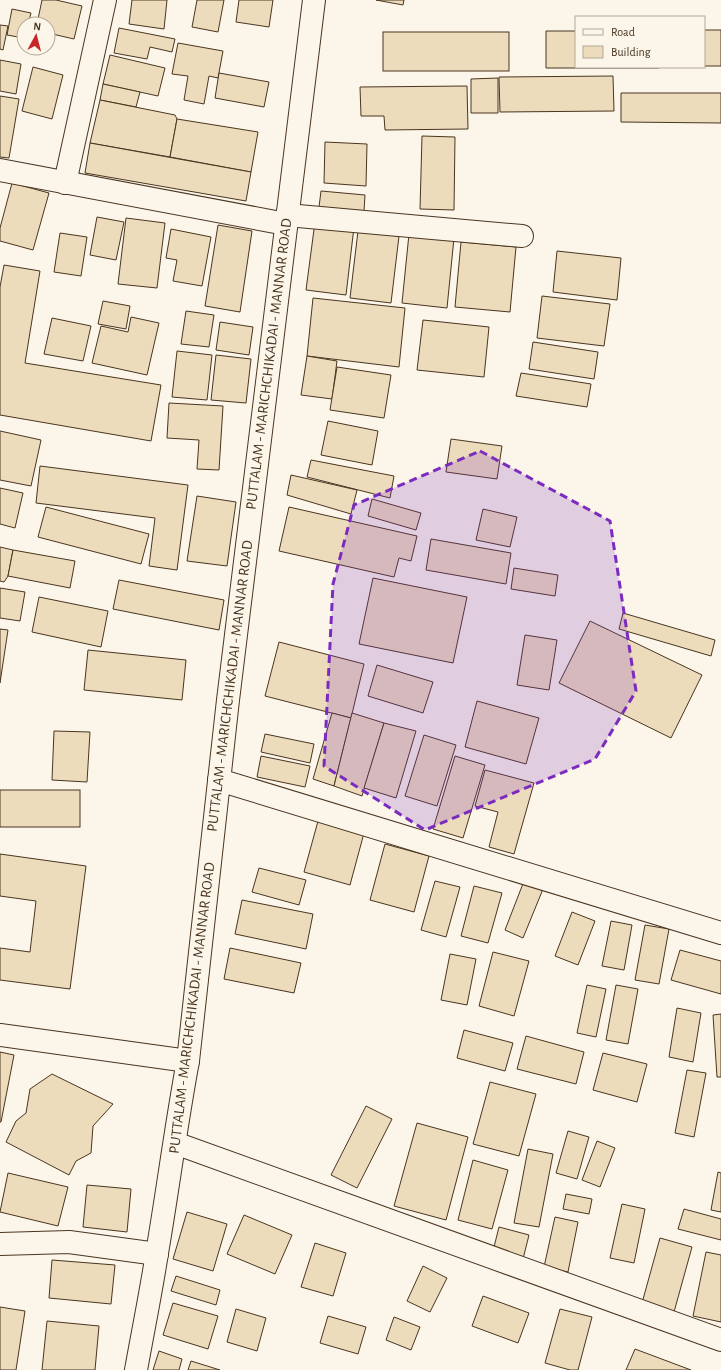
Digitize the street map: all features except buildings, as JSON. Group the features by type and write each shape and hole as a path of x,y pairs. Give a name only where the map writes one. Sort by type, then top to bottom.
{"street":[{"path":"66,183 105,0"},
{"name":"PUTTALAM - MARICHCHIKADAI - MANNAR ROAD","path":"136,1370 157,1254 175,1143 177,1119 188,1061 219,780 314,0"},
{"path":"0,170 66,183 287,219 522,236"},
{"path":"219,780 721,933"},
{"path":"0,1035 188,1061"},
{"path":"175,1143 721,1340"},
{"path":"0,1244 69,1242 157,1254"}],"highlighted area":[{"path":"480,451 610,521 636,691 595,759 425,830 324,766 333,584 354,505"}]}
